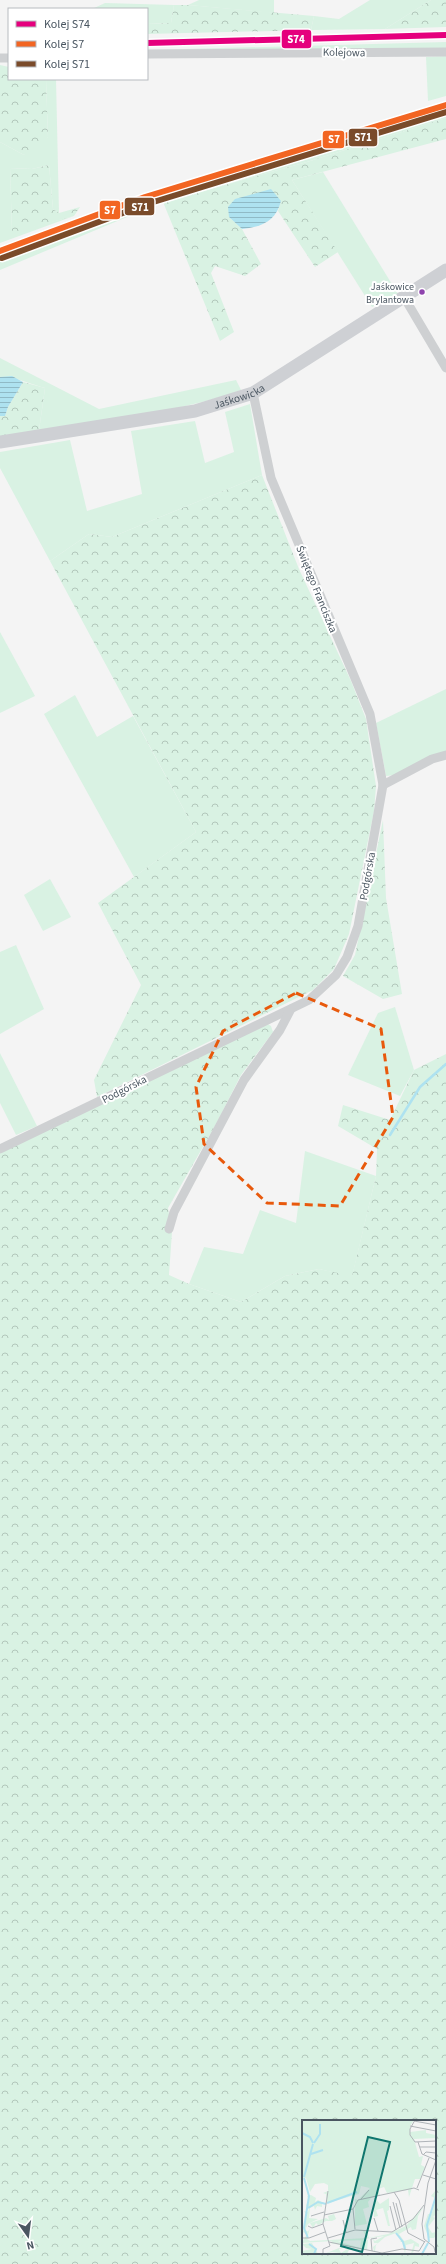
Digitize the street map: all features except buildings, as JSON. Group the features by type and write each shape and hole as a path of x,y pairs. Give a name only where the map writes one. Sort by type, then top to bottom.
{"street":[{"name":"Kolejowa","path":"148,54 446,52"},
{"name":"Jaśkowicka","path":"0,442 196,412 253,393 446,270"},
{"path":"404,297 446,368"},
{"name":"Świętego Franciszka","path":"253,393 271,478 370,714 383,785"},
{"path":"383,785 426,762 446,755"},
{"name":"Podgórska","path":"0,1149 309,1000 336,976 355,940 383,785"},
{"path":"169,1229 177,1206 244,1080 280,1030 291,1009"}],"highlighted area":[{"path":"296,993 381,1029 393,1117 340,1206 267,1203 204,1144 196,1087 223,1031"}],"green space":[{"path":"199,0 274,0 274,13 188,5"},
{"path":"370,0 431,0 385,29 311,30 314,16 339,19"},
{"path":"431,0 446,0 446,27 385,29"},
{"path":"105,3 174,5 171,23 148,24 148,8 94,8"},
{"path":"174,5 314,16 311,30 148,34 148,24 171,23"},
{"path":"446,42 446,49 148,50"},
{"path":"446,56 446,96 428,101 426,57"},
{"path":"0,65 8,67 8,80 46,80 48,137 37,151 24,155 0,142"},
{"path":"46,80 56,80 59,213 53,209 49,165 32,169 10,168 12,232 74,216 0,243 0,142 24,155 48,137"},
{"path":"446,112 446,118 307,162 163,202 0,270 0,257 54,235 221,179"},
{"path":"446,118 446,139 292,180 338,252 315,267 278,211 281,201 229,217 242,229 261,264 245,276 215,266 211,273 234,332 220,341 163,202 307,162"},
{"path":"49,165 53,209 59,213 80,207 74,216 12,233 10,168 32,169"},
{"path":"323,172 398,294 372,307 292,180"},
{"path":"0,358 99,409 236,380 241,390 192,405 141,415 39,430 45,388 17,379 0,377"},
{"path":"23,382 45,388 39,430 0,437 0,416 5,416 8,407"},
{"path":"250,404 262,475 112,537 89,534 50,561 0,468 0,452 70,440 87,511 142,494 131,431 195,421 205,463 234,452 225,412"},
{"path":"262,475 299,569 351,681 366,719 376,786 374,811 349,934 334,969 313,990 97,1097 94,1080 141,985 98,903 196,832 50,561 89,534 112,537"},
{"path":"0,632 35,696 0,713"},
{"path":"446,689 446,752 395,775 386,776 376,723"},
{"path":"75,695 97,737 133,716 196,832 134,877 44,714"},
{"path":"383,820 386,898 402,994 383,999 343,976 355,955"},
{"path":"50,879 71,917 43,931 24,895"},
{"path":"16,945 44,1009 0,1034 0,952"},
{"path":"395,1007 414,1070 400,1096 348,1075 378,1013"},
{"path":"266,1023 271,1026 273,1032 241,1075 216,1124 168,1208 172,1232 169,1275 189,1284 241,1302 285,1276 319,1269 352,1276 376,1176 377,1149 338,1126 343,1105 390,1120 414,1070 446,1054 446,2264 0,2264 0,1153"},
{"path":"0,1053 37,1126 16,1135 0,1103"},
{"path":"305,1151 376,1176 352,1277 319,1269 285,1276 241,1302 189,1284 204,1247 243,1254 260,1210 296,1223"}],"water":[{"path":"271,189 281,201 276,214 267,222 256,227 242,229 229,217 228,207 235,199"},
{"path":"12,376 23,382 8,407 5,416 0,416 0,377"}],"waterway":[{"path":"390,1135 420,1087 446,1064"}],"rail line":[{"name":"S74","path":"148,43 446,35"},
{"name":"S7","path":"0,251 145,197 446,105"},
{"name":"S71","path":"2,258 147,204 446,112"}],"place":[{"name":"Jaśkowice Brylantowa","path":"422,292"}]}
